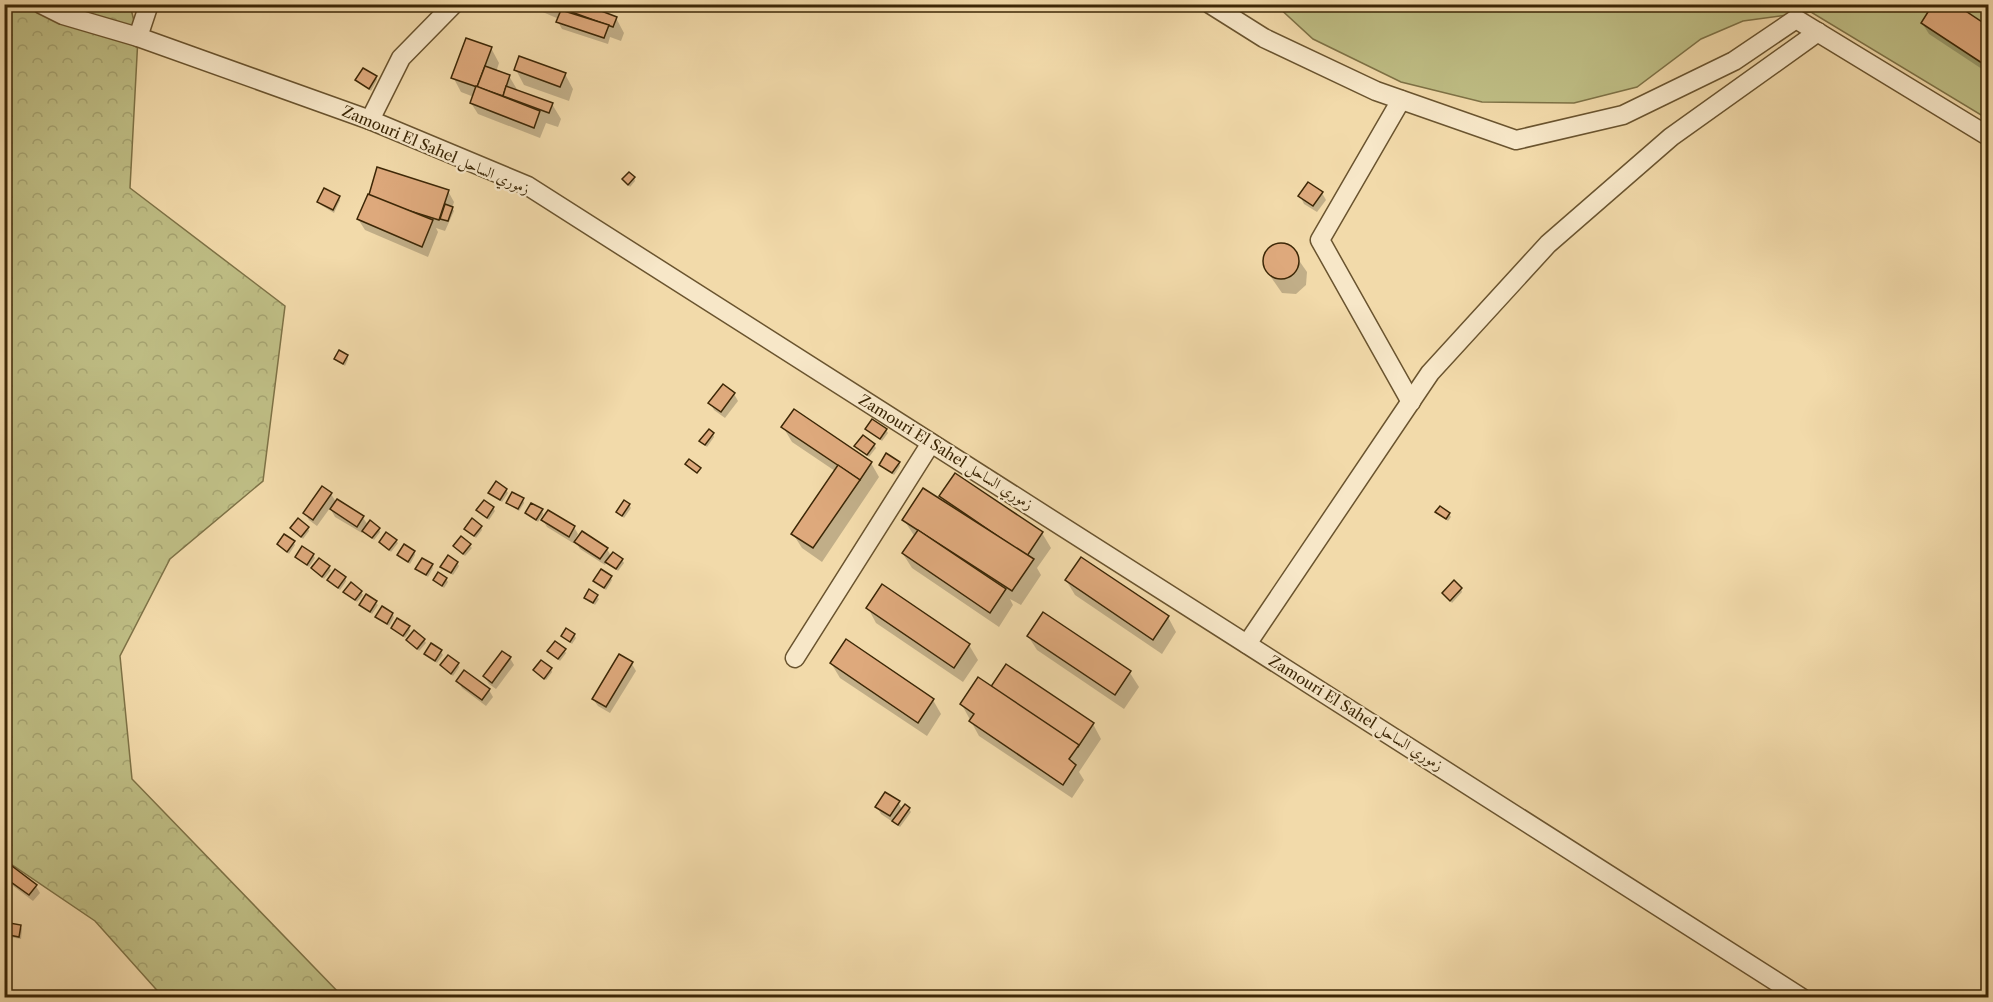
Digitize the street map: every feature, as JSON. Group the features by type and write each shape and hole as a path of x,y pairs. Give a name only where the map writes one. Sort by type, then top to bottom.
{"street":[{"name":"Zamouri El Sahel زموري الساحل","path":"40,4 63,15 138,38 370,120 528,186 1802,998"},
{"path":"138,38 149,4"},
{"path":"370,120 401,58 454,4"},
{"path":"1209,4 1264,38 1376,91 1516,140 1623,115 1734,61 1796,12 1818,32 1989,136"},
{"path":"1247,644 1430,373 1548,244 1671,137 1818,32"},
{"path":"1401,99 1320,240 1411,402"},
{"path":"795,658 931,443"}],"green space":[{"path":"4,5 130,5 138,37 130,188 285,306 263,481 170,559 120,656 132,779 343,997 163,997 95,921 5,860"},
{"path":"1276,5 1988,5 1988,115 1986,118 1811,12 1743,21 1701,39 1637,87 1574,103 1482,102 1401,82 1313,39"}],"building":[{"path":"568,4 583,4 617,17 613,27 566,10"},
{"path":"1933,4 1955,4 1988,26 1988,67 1921,23"},
{"path":"561,10 609,25 604,38 556,22"},
{"path":"466,38 492,47 477,87 451,78"},
{"path":"519,56 566,73 560,87 514,70"},
{"path":"485,66 510,75 503,96 477,87"},
{"path":"363,68 377,76 369,89 355,80"},
{"path":"476,86 540,111 534,128 470,103"},
{"path":"506,86 553,103 549,113 503,96"},
{"path":"377,167 449,190 439,220 368,198"},
{"path":"629,172 635,177 628,185 622,179"},
{"path":"1308,182 1323,192 1313,206 1298,196"},
{"path":"324,188 340,196 333,210 317,202"},
{"path":"368,194 433,220 422,247 357,219"},
{"path":"445,204 453,207 448,221 440,219"},
{"path":"1281,243 1294,248 1299,261 1294,274 1281,279 1268,274 1263,261 1268,248"},
{"path":"339,350 348,355 343,364 334,359"},
{"path":"723,384 735,393 721,412 708,403"},
{"path":"794,409 872,462 860,480 781,427"},
{"path":"872,419 887,429 880,439 865,429"},
{"path":"709,429 714,433 705,445 699,441"},
{"path":"863,435 875,444 867,455 854,446"},
{"path":"886,453 900,462 892,473 879,465"},
{"path":"689,459 701,468 697,473 685,464"},
{"path":"838,465 860,480 813,548 791,534"},
{"path":"955,473 1043,532 1027,556 939,496"},
{"path":"496,481 507,489 500,500 488,493"},
{"path":"322,486 332,493 313,520 303,513"},
{"path":"923,488 1034,559 1012,591 902,520"},
{"path":"512,492 524,498 518,509 506,503"},
{"path":"337,499 364,516 357,527 330,509"},
{"path":"484,500 494,507 487,518 476,510"},
{"path":"624,500 630,504 622,516 616,512"},
{"path":"531,503 543,509 536,520 525,513"},
{"path":"1440,506 1450,513 1446,519 1435,512"},
{"path":"548,510 575,526 569,537 541,520"},
{"path":"298,518 309,527 301,537 290,528"},
{"path":"472,518 482,526 474,536 464,529"},
{"path":"370,520 380,528 372,538 362,531"},
{"path":"918,530 1006,589 990,613 902,553"},
{"path":"582,531 608,548 600,559 574,542"},
{"path":"386,532 397,540 389,550 379,542"},
{"path":"284,534 295,541 287,552 277,544"},
{"path":"461,536 471,544 463,554 453,546"},
{"path":"404,544 415,551 408,562 397,555"},
{"path":"302,546 314,554 307,565 295,557"},
{"path":"613,552 623,559 616,569 605,562"},
{"path":"448,555 458,562 451,573 440,567"},
{"path":"1081,557 1169,616 1153,640 1065,580"},
{"path":"319,558 330,566 322,577 311,568"},
{"path":"422,558 433,564 426,575 415,569"},
{"path":"335,569 346,577 338,588 327,580"},
{"path":"601,569 612,576 604,588 593,581"},
{"path":"438,572 447,578 442,586 433,580"},
{"path":"1454,580 1462,588 1450,601 1442,593"},
{"path":"351,582 362,591 355,600 343,592"},
{"path":"882,584 970,644 954,668 866,608"},
{"path":"589,589 598,595 593,603 584,598"},
{"path":"366,594 377,601 370,612 359,605"},
{"path":"382,606 393,613 387,624 375,617"},
{"path":"1043,612 1131,671 1115,695 1027,636"},
{"path":"397,618 410,626 403,636 391,628"},
{"path":"566,628 575,634 570,642 561,636"},
{"path":"414,630 425,639 417,649 406,640"},
{"path":"846,639 934,699 918,723 830,663"},
{"path":"555,641 566,649 558,659 547,651"},
{"path":"431,643 442,650 435,661 424,654"},
{"path":"502,651 511,657 492,683 483,676"},
{"path":"619,654 633,662 606,707 592,699"},
{"path":"448,655 459,663 451,674 440,665"},
{"path":"541,660 552,668 544,679 533,670"},
{"path":"1006,664 1094,723 1078,747 990,688"},
{"path":"464,670 490,689 482,700 456,681"},
{"path":"978,677 1079,745 1069,759 1076,765 1063,785 969,721 974,714 960,704"},
{"path":"885,792 900,801 890,816 875,807"},
{"path":"905,804 910,808 898,825 892,821"},
{"path":"4,860 37,885 29,895 4,877"},
{"path":"4,922 21,925 19,937 4,934"}]}
